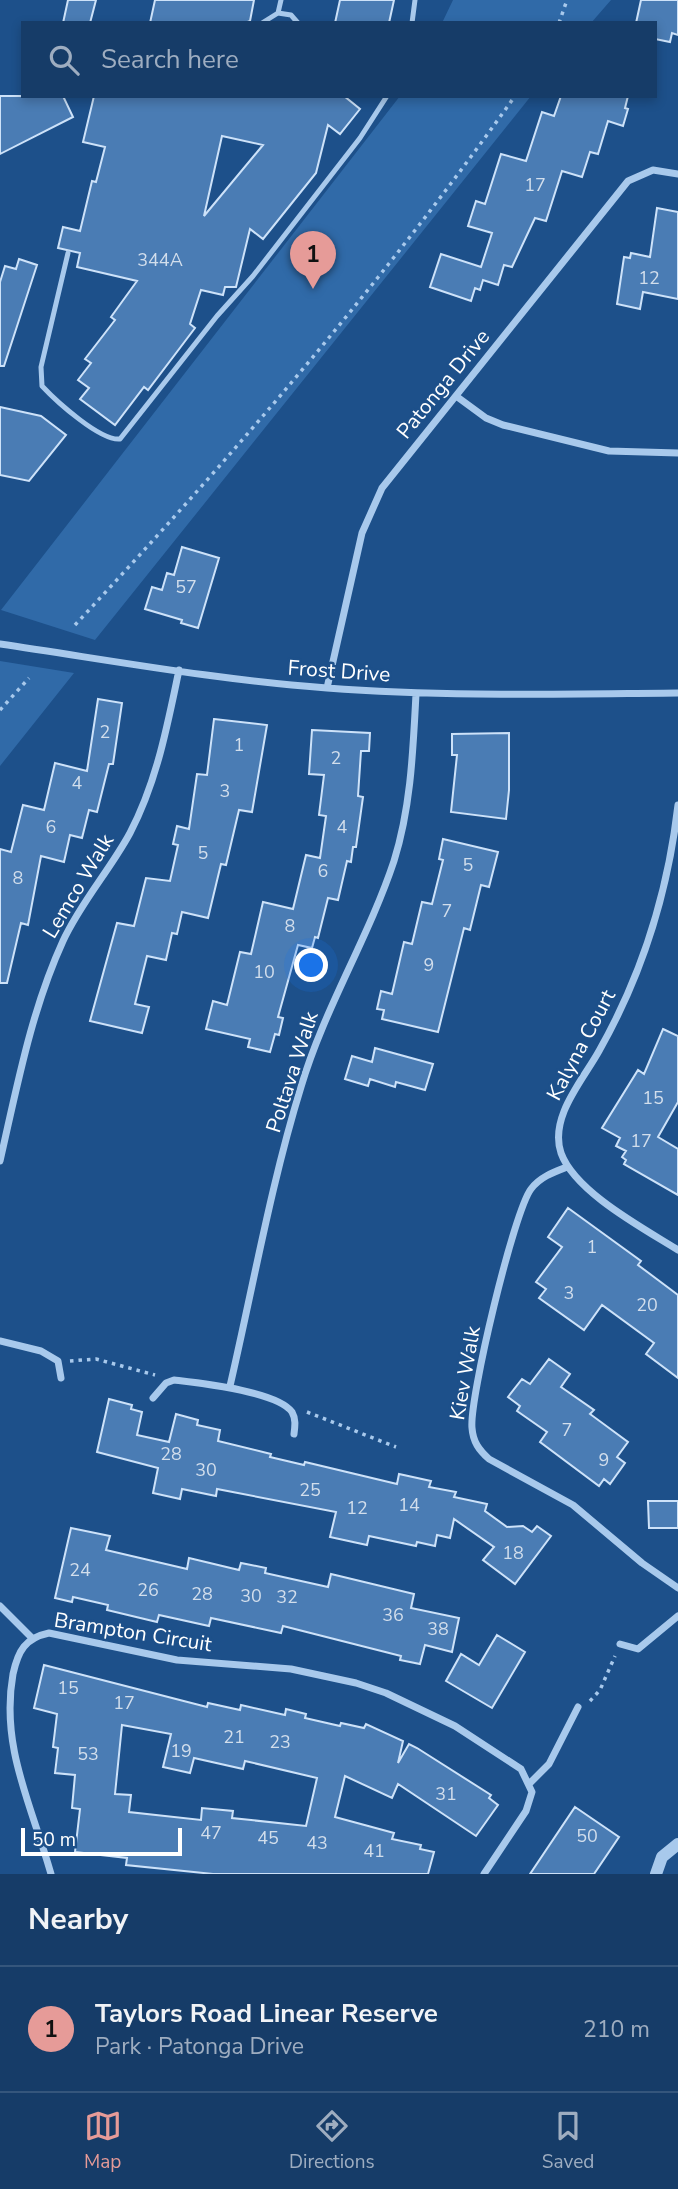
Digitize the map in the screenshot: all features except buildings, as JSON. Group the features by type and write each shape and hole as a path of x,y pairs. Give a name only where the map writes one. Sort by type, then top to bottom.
{"street":[{"name":"Patonga Drive","path":"327,688 369,513 382,488 628,181 653,170 678,174"},
{"path":"456,396 493,422 503,425 609,451 678,453"},
{"name":"Frost Drive","path":"0,644 327,688 415,694 678,693"},
{"name":"Lemco Walk","path":"0,1161 32,1028 51,972 79,910 129,835 143,807 163,748 179,670"},
{"name":"Poltava Walk","path":"230,1386 300,1088 318,1036 365,936 395,859 410,788 415,694"},
{"name":"Kalyna Court","path":"567,1167 558,1137 561,1119 618,1016 647,946 668,869 678,805"},
{"path":"567,1167 581,1183 678,1250"},
{"name":"Kiev Walk","path":"567,1167 536,1183 524,1202 496,1302 476,1390 472,1411 474,1439 479,1450 489,1459 572,1504 642,1563 678,1588"},
{"path":"0,1341 41,1351 58,1361 61,1378"},
{"path":"153,1398 166,1382 174,1380 230,1386 277,1403 292,1413 295,1422 294,1434"},
{"path":"0,1606 32,1638"},
{"path":"620,1644 638,1649 678,1616"},
{"name":"Brampton Circuit","path":"51,1874 15,1771 8,1734 8,1709 17,1656 32,1638 50,1633 177,1660 291,1669 356,1683 386,1693 455,1726 521,1769 530,1783"},
{"path":"484,1874 526,1811 532,1792 530,1783 549,1764 578,1707"},
{"path":"656,1874 662,1857 678,1844"}],"lane":[{"path":"278,13 281,0"},
{"path":"412,21 415,0"},
{"path":"265,21 278,13 291,15 296,21"},
{"path":"68,253 41,367 42,386 98,432 109,439 120,439 217,316 253,276 360,138 386,98"}],"path":[{"path":"560,21 567,0"},
{"path":"75,625 262,420 448,189 515,98"},
{"path":"0,710 29,678"},
{"path":"58,1361 96,1359 174,1380"},
{"path":"292,1413 304,1410 396,1447"},
{"path":"568,1726 600,1690 620,1644"}],"shaded area":[{"path":"453,0 611,0 593,21 443,21"},
{"path":"398,98 529,98 95,640 1,610"},
{"path":"0,661 74,673 0,766"}],"place":[{"name":"Taylors Road Linear Reserve","path":"313,289"}]}
